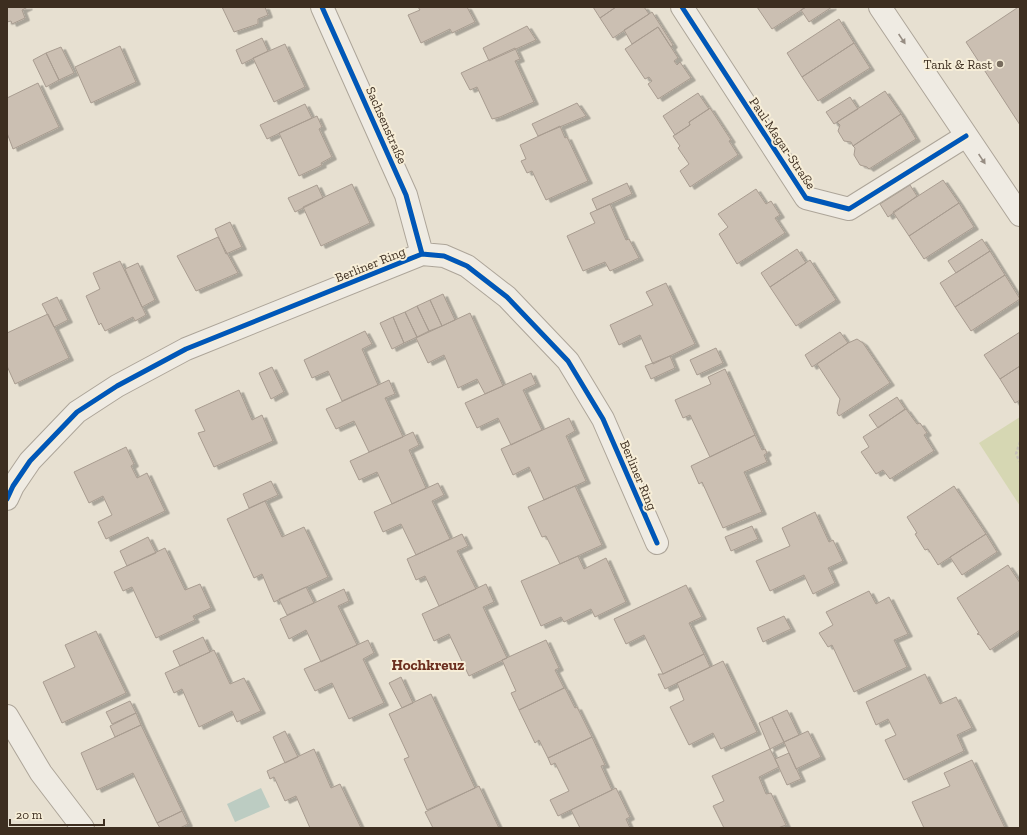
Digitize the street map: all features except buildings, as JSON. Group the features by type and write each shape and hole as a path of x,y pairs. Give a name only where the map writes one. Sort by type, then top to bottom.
{"street":[{"name":"Sachsenstraße","path":"322,7 406,195 422,254"},
{"name":"Paul-Magar-Straße","path":"682,7 806,198 849,209 966,136"},
{"path":"880,7 1020,215"},
{"name":"Berliner Ring","path":"7,499 13,486 30,461 77,412 117,386 186,349 422,254 444,256 467,266 507,297 568,362 603,419 657,543"},
{"path":"7,716 41,773 83,828"}],"path":[{"path":"1020,442 1018,443 1016,454 1020,462"}],"green space":[{"path":"1020,417 1020,506 979,443"}],"shaded area":[{"path":"261,788 270,807 235,822 227,804"}],"cycle path":[{"path":"322,7 406,195 422,254"},
{"path":"682,7 806,198 849,209 966,136"},
{"path":"7,499 13,486 30,461 77,412 117,386 186,349 422,254 444,256 467,266 507,297 568,361 603,419 657,543"}],"place":[{"name":"Tank & Rast","path":"1000,64"}],"district":[{"name":"Hochkreuz","path":"428,665"}]}
